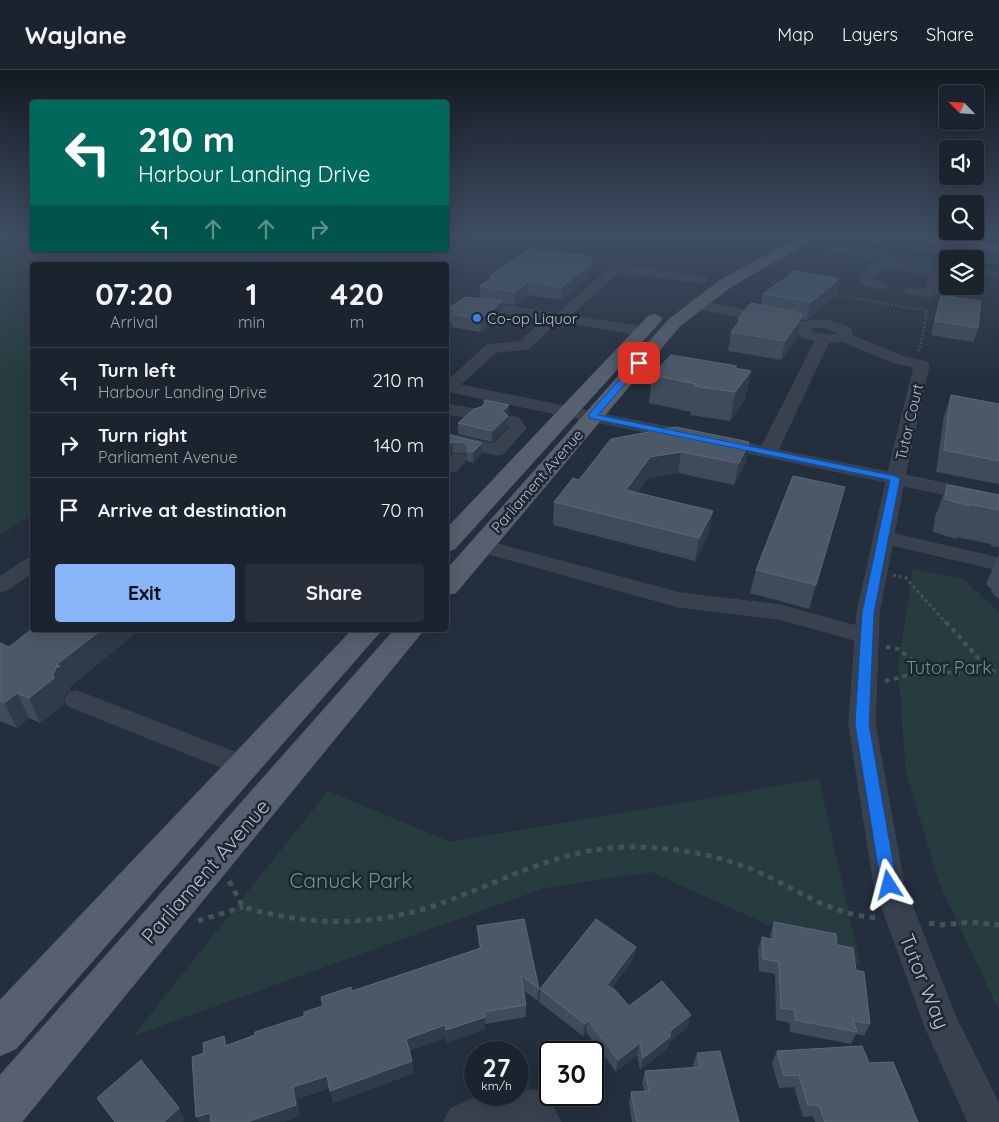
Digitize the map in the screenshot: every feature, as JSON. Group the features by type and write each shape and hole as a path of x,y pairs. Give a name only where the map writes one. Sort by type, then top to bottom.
{"main road":[{"name":"Parliament Avenue","path":"449,584 674,323 702,282"},
{"name":"Parliament Avenue","path":"692,297 721,282"},
{"name":"Parliament Avenue","path":"449,541 642,330 663,311"},
{"path":"0,1032 366,632"},
{"name":"Parliament Avenue","path":"0,1111 408,632"}],"street":[{"path":"449,385 492,348 523,346 599,282"},
{"path":"865,282 881,286"},
{"path":"910,292 931,293 934,282"},
{"path":"692,297 804,326 817,323 833,325 845,331 846,335 843,338 823,339 805,333 804,326"},
{"path":"449,311 463,305 475,304 642,330"},
{"name":"Tutor Court","path":"843,338 900,360 922,364 895,479"},
{"path":"768,452 823,339"},
{"path":"449,386 999,500"},
{"path":"449,409 475,413"},
{"path":"458,450 497,450 518,428 513,421"},
{"name":"Tutor Way","path":"895,479 868,613 862,724 889,885 943,1029 988,1122"},
{"path":"884,537 999,564"},
{"path":"482,546 679,600 780,612 867,639"},
{"path":"0,586 30,565"},
{"path":"77,700 243,766"},
{"path":"463,1122 485,1112 534,1109 542,1122"}],"path":[{"path":"772,282 790,286"},
{"path":"827,293 927,311 920,349 912,352"},
{"path":"877,571 906,578 989,670"},
{"path":"867,639 898,649 925,671"},
{"path":"864,685 896,680 925,671 970,674 989,670 999,673"},
{"path":"211,864 222,869 243,907 283,917 312,921 343,922 374,919 434,905 567,855 599,849 661,848 688,851 754,870 853,915"},
{"path":"941,925 970,922 999,925"}],"green space":[{"path":"0,282 30,282 30,516 0,535"},
{"name":"Tutor Park","path":"913,569 963,579 999,612 999,1011 939,883 906,772 898,667"},
{"name":"Canuck Park","path":"819,779 861,967 651,872 545,888 133,1036 328,791 450,842"}],"building":[{"path":"486,282 528,282 515,292 480,286"},
{"path":"529,282 568,282 562,287"},
{"path":"780,282 835,282 811,302 763,294"},
{"path":"941,295 981,301 978,328 935,321"},
{"path":"465,297 503,301 480,319 451,314 456,310 449,308"},
{"path":"751,303 800,313 802,317 785,341 731,332 741,319 738,318"},
{"path":"671,355 737,366 735,368 751,371 735,392 694,386 696,384 652,375"},
{"path":"951,395 999,404 999,461 944,450"},
{"path":"484,400 509,405 503,411 508,416 492,431 458,423 474,409 481,407 485,403"},
{"path":"676,427 749,442 739,463 681,452 650,457 626,490 713,511 699,538 554,502 573,478 579,480 611,439"},
{"path":"449,435 482,443 473,452 467,451 468,447 465,442 452,442 449,445"},
{"path":"793,476 845,487 816,585 756,570"},
{"path":"947,485 999,495 999,510 969,504 969,506 945,499"},
{"path":"30,631 98,632 56,665 60,666 56,668 53,674 54,678 29,698 17,693 4,703 0,701 0,643 9,647"},
{"path":"524,919 539,989 521,975 526,1005 484,1012 485,1017 446,1030 445,1025 406,1039 412,1061 330,1091 327,1076 293,1087 296,1105 247,1122 211,1122 210,1113 196,1117 192,1057 204,1053 203,1043 224,1036 225,1046 255,1035 255,1032 304,1016 304,1012 323,1006 321,997 351,987 352,991 481,948 477,926"},
{"path":"596,919 636,947 607,985 615,990 629,1006 662,981 691,1015 670,1031 670,1037 643,1058 640,1043 618,1060 588,1020 585,1024 540,989"},
{"path":"774,922 836,934 837,945 853,948 856,970 864,972 870,1024 853,1020 857,1032 795,1020 795,1010 781,1008 779,962 763,959 762,937 774,940"},
{"path":"862,1046 869,1063 893,1062 918,1122 825,1122 819,1105 808,1105 799,1075 784,1076 777,1051"},
{"path":"720,1051 739,1122 637,1122 631,1092 649,1091 645,1071 700,1067 697,1053"},
{"path":"141,1060 179,1108 164,1122 115,1122 97,1098"}],"place":[{"name":"Co-op Liquor","path":"477,318"}],"route":[{"path":"639,363 592,416 895,479 868,613 862,724 889,885"}]}
